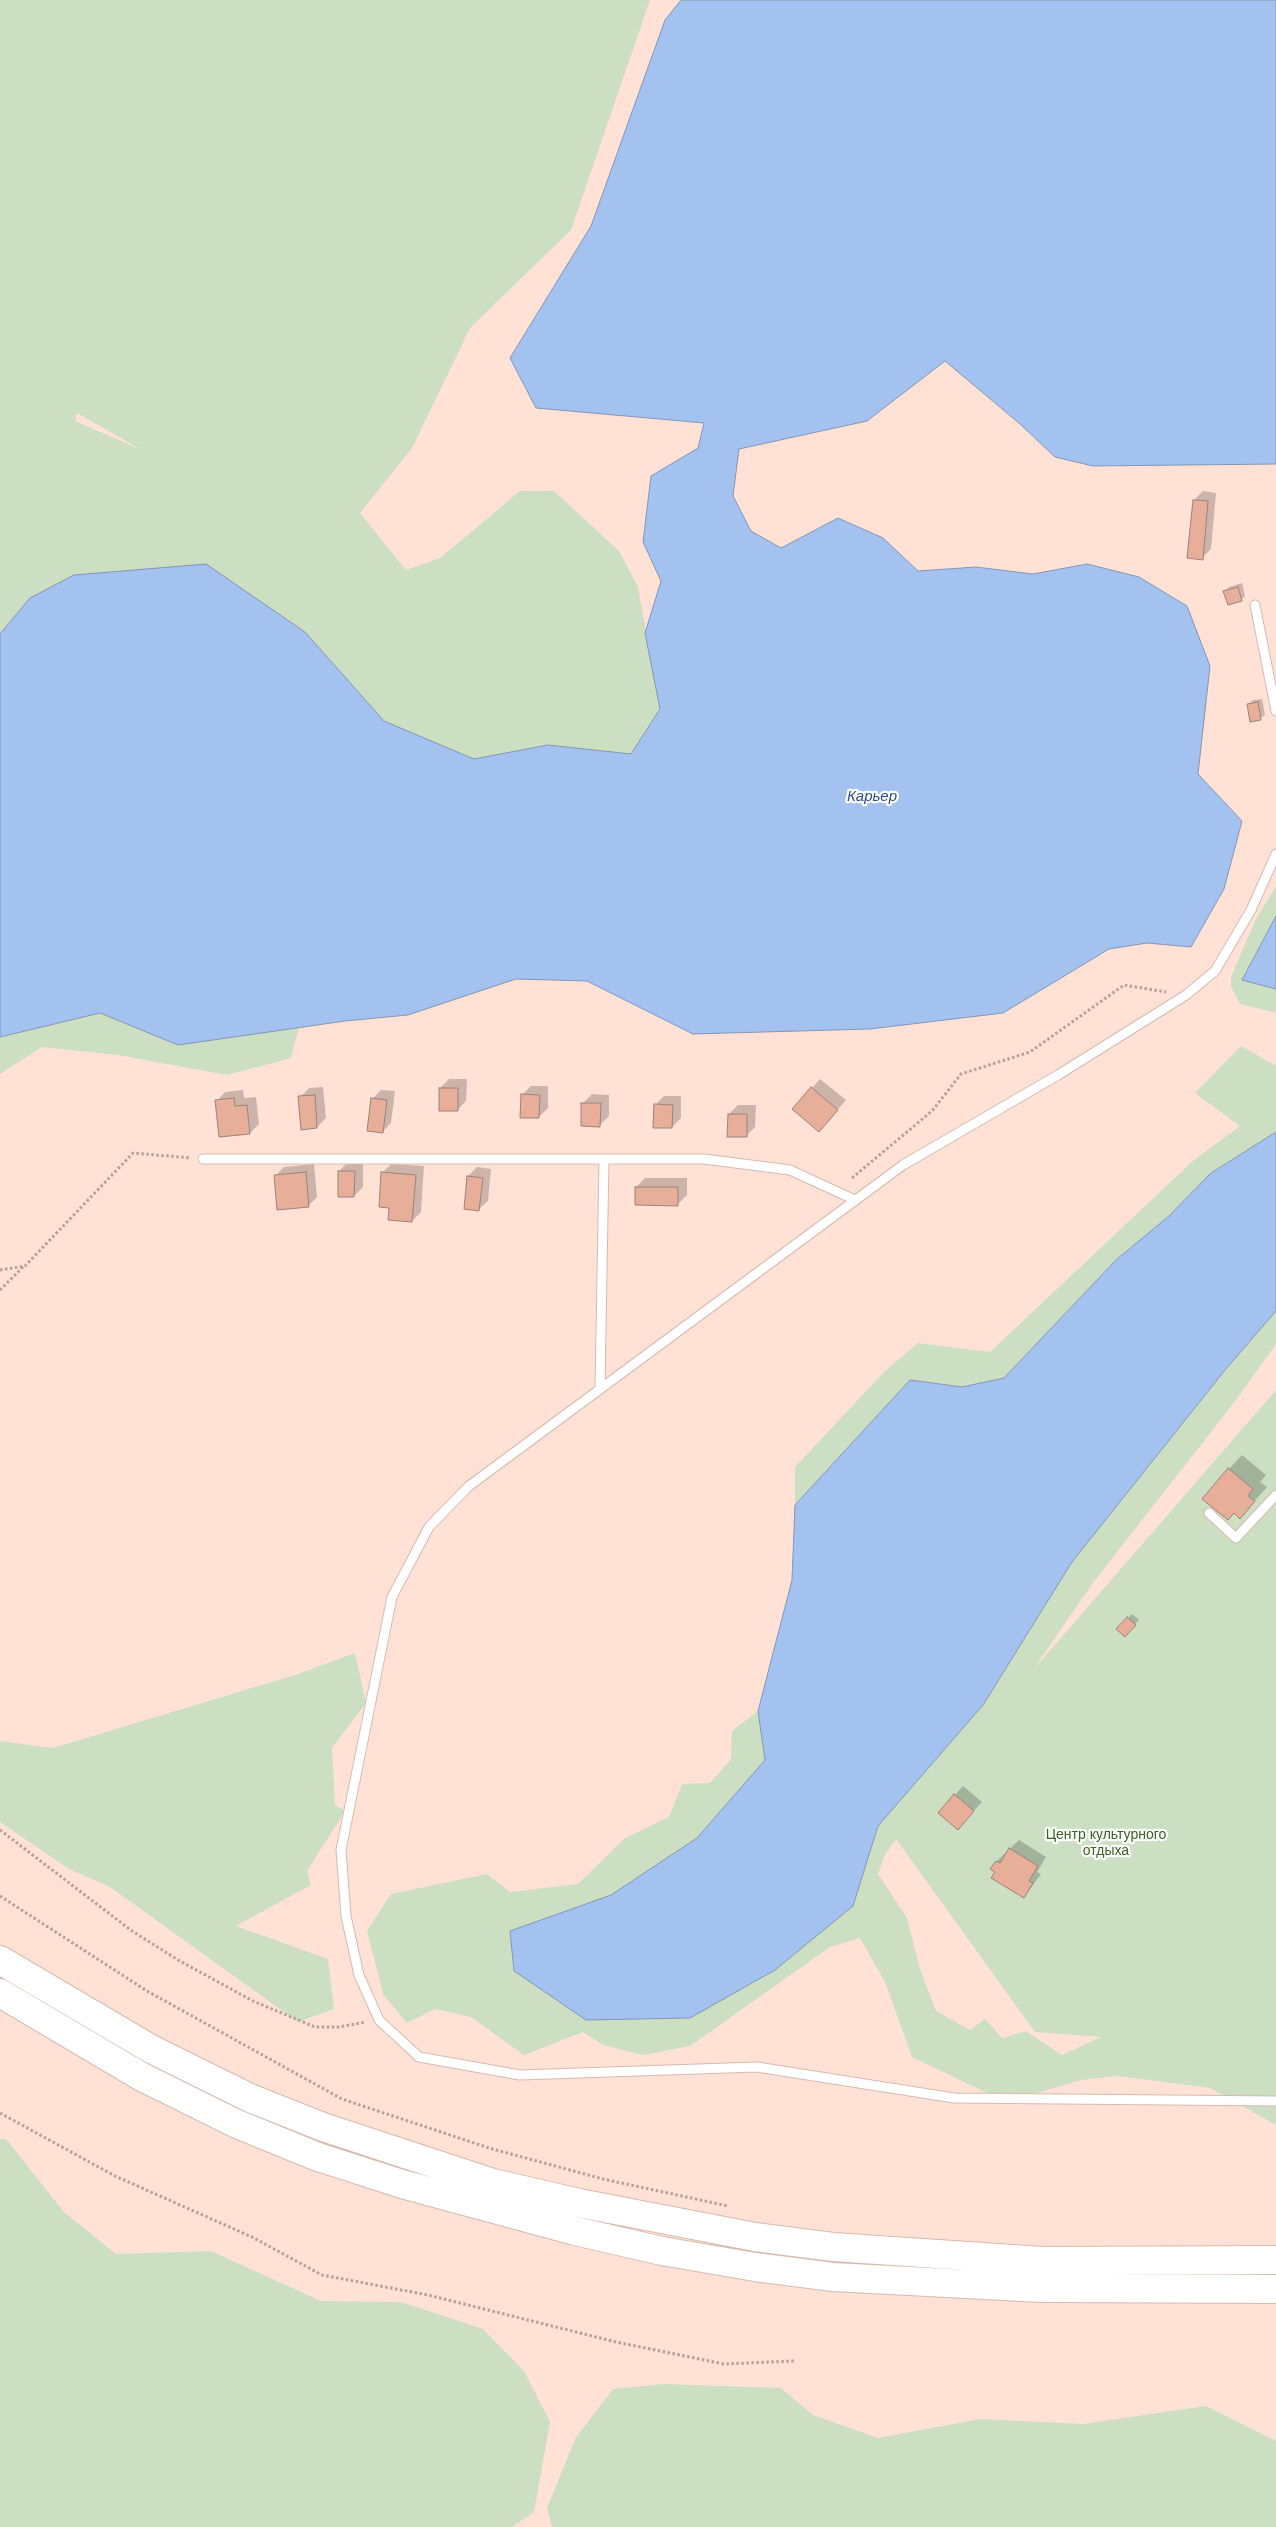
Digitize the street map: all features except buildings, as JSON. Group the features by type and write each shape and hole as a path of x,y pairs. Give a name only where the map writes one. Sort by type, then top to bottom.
{"highway":[{"path":"0,1960 151,2049 250,2098 323,2127 493,2183 570,2201 755,2237 833,2247 1042,2261 1276,2260"},
{"path":"0,1993 142,2077 237,2124 318,2157 374,2175 575,2231 662,2251 746,2266 834,2277 1042,2288 1276,2289"}],"lane":[{"path":"1255,605 1276,711"},
{"path":"1276,854 1251,910 1215,971 1186,995 1058,1075 903,1165 462,1493 428,1527 392,1597 340,1850 346,1916 359,1974 379,2020 419,2057 520,2075 757,2067 954,2098 1276,2102"},
{"path":"203,1159 704,1159 790,1170 856,1200"},
{"path":"600,1389 604,1159"},
{"path":"1209,1513 1236,1538 1276,1495"}],"path":[{"path":"852,1178 932,1111 961,1074 1030,1052 1124,985 1186,995"},
{"path":"0,1290 133,1153 203,1159"},
{"path":"0,1270 25,1266"},
{"path":"0,1830 132,1931 178,1960 253,2001 315,2028 339,2027 379,2020"},
{"path":"0,1896 147,1991 342,2099 489,2148 603,2179 729,2206"},
{"path":"0,2113 115,2176 252,2237 322,2275 428,2295 616,2342 724,2364 794,2361"}],"green space":[{"path":"0,0 650,0 571,230 470,328 412,448 360,513 406,570 440,558 520,491 554,491 619,551 638,587 660,709 630,755 548,745 474,759 384,721 305,632 30,598 0,634","holes":["77,413 142,450 75,421"]},
{"path":"1276,886 1276,916 1242,979 1276,989 1276,1013 1240,1004 1231,986 1231,977 1255,921"},
{"path":"100,1013 178,1045 299,1027 291,1058 227,1075 118,1055 42,1047 0,1074 0,1037"},
{"path":"1241,1046 1276,1066 1276,1132 1211,1173 1169,1216 1116,1260 1004,1378 962,1387 910,1380 795,1505 795,1467 885,1371 918,1343 990,1352 1194,1160 1240,1126 1195,1093"},
{"name":"Центр культурного отдыха","path":"1276,1311 1276,1344 1236,1400 1092,1584 1033,1670 1276,1390 1276,2125 1210,2088 1117,2076 1081,2080 1006,2102 912,2057 885,1982 860,1938 830,1947 690,2046 643,2055 603,2045 583,2032 524,2055 471,2017 435,2009 407,2023 383,1994 367,1931 391,1894 487,1874 510,1892 578,1884 625,1838 669,1817 682,1784 710,1783 731,1759 732,1731 758,1711 765,1760 697,1838 611,1895 510,1931 514,1971 853,1906 878,1826 983,1705 1072,1562 1225,1370","holes":["896,1839 1035,2032 1101,2037 1062,2055 1026,2031 1002,2038 985,2019 970,2030 936,2011 920,1969 907,1918 878,1874 885,1855"]},
{"path":"355,1653 366,1703 332,1748 335,1805 345,1811 307,1871 311,1885 236,1926 328,1959 334,2009 298,2022 110,1887 69,1869 0,1822 0,1741 53,1748 298,1674"},
{"path":"0,2139 6,2139 64,2212 116,2254 211,2251 321,2301 401,2302 483,2329 524,2371 550,2422 534,2512 512,2527 0,2527"},
{"path":"664,2384 781,2388 813,2415 878,2438 980,2419 1083,2424 1206,2406 1276,2441 1276,2527 552,2527 547,2508 576,2437 613,2389"}],"water":[{"name":"Карьер","path":"681,0 1276,0 1276,464 1093,466 1055,457 1020,424 945,361 867,421 739,449 733,496 751,531 781,548 838,518 883,538 918,571 976,567 1033,574 1087,564 1139,577 1187,606 1210,666 1198,774 1242,821 1224,889 1191,947 1147,943 1109,949 1003,1013 870,1029 693,1034 587,981 516,979 408,1015 345,1021 178,1045 100,1013 0,1037 0,634 30,598 74,575 206,564 305,632 384,721 474,759 548,745 631,754 660,709 645,633 661,581 643,542 651,476 698,448 704,423 536,408 510,358 591,226 665,20"},
{"path":"1276,916 1276,989 1242,980"},
{"path":"1276,1132 1276,1311 1225,1370 1072,1562 983,1705 878,1826 853,1906 775,1970 690,2018 586,2020 514,1971 510,1931 611,1895 697,1838 765,1760 758,1711 792,1580 795,1505 910,1380 962,1387 1004,1378 1116,1260 1169,1216 1211,1173"}]}
